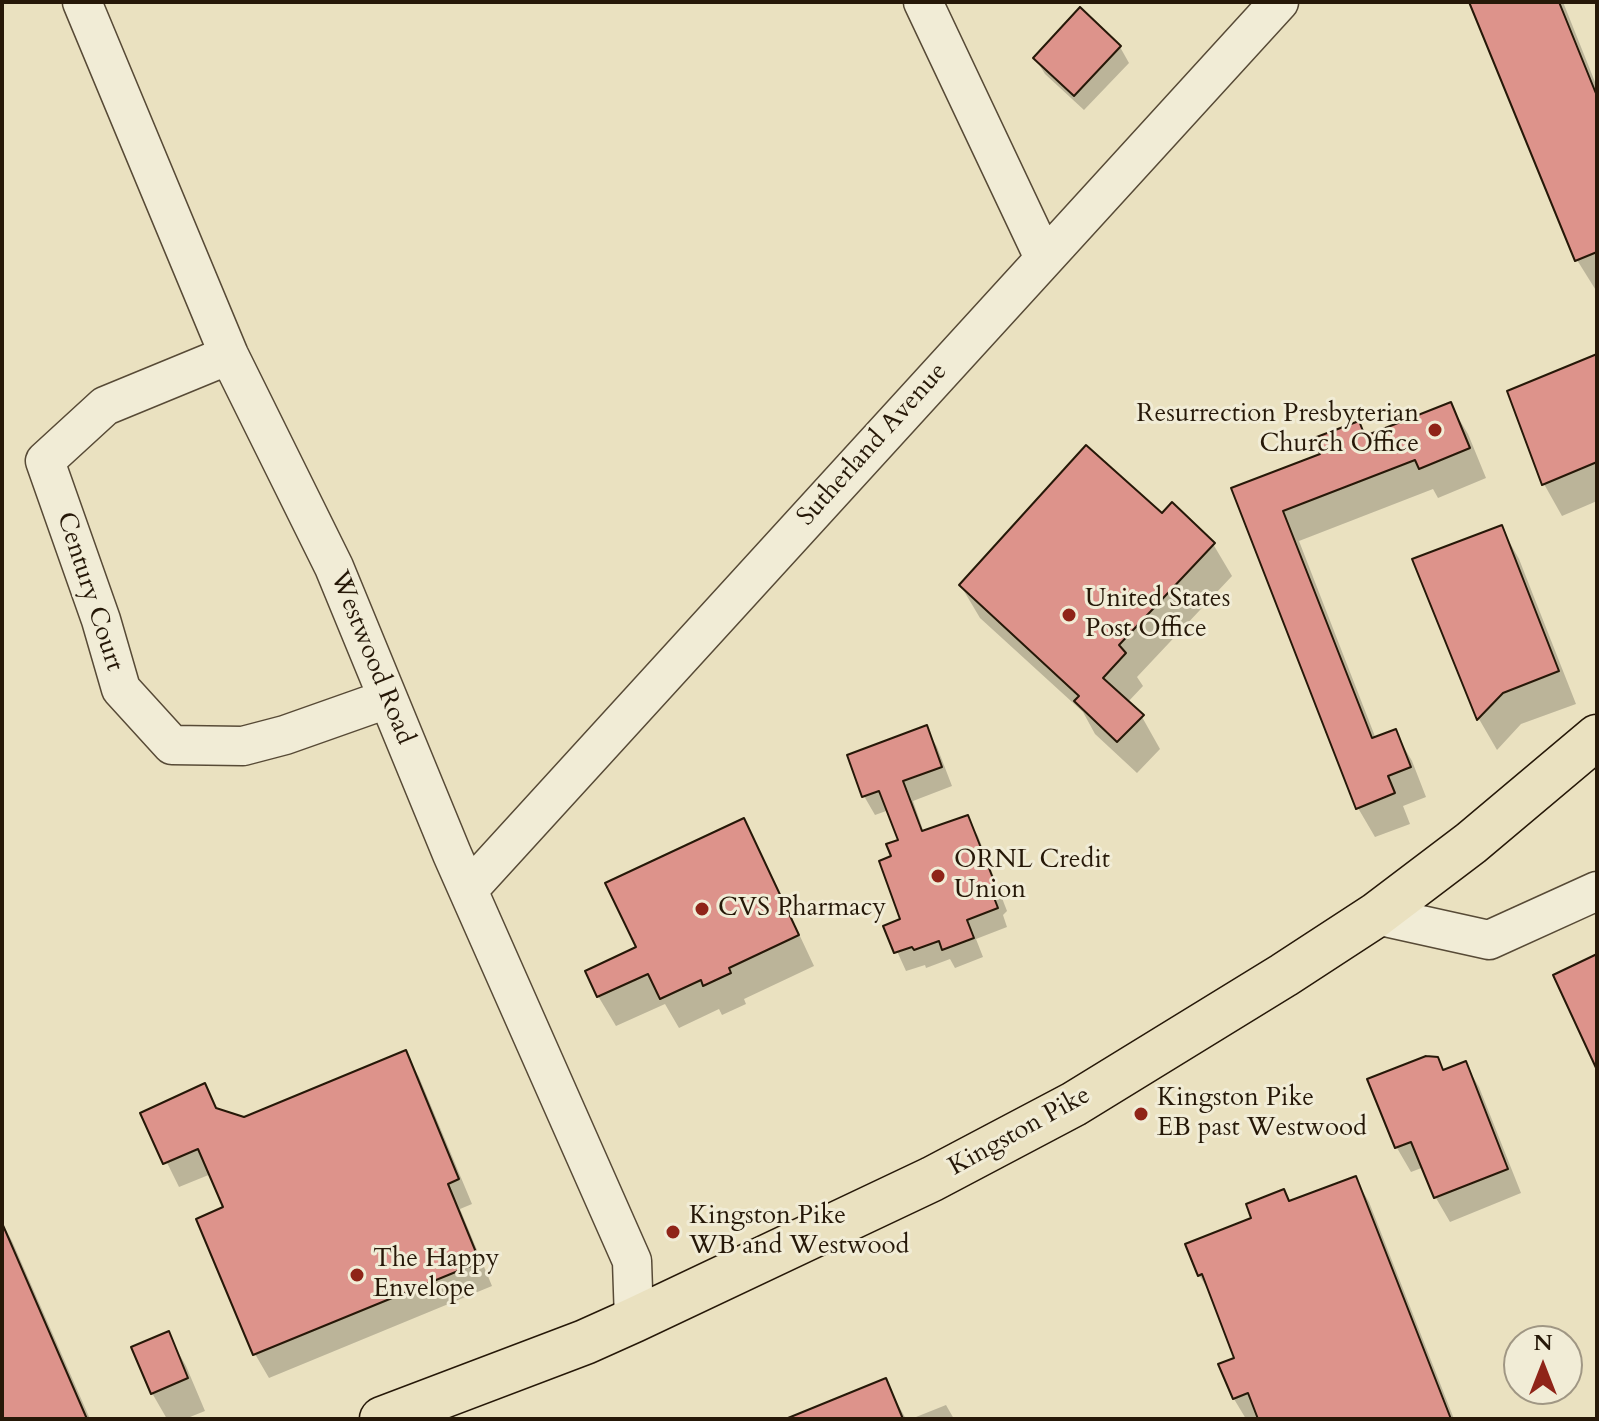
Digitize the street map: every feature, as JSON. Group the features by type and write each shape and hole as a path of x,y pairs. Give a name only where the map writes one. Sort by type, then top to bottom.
{"main road":[{"name":"Kingston Pike","path":"382,1419 585,1342 634,1320 974,1159 1088,1096 1376,915 1471,843 1597,737"}],"street":[{"name":"Westwood Road","path":"82,2 229,355 334,567 452,854 632,1261 634,1320"},
{"path":"923,2 1044,258"},
{"name":"Sutherland Avenue","path":"469,889 1279,2"},
{"name":"Century Court","path":"229,355 105,406 45,461 101,620 121,689 172,745 243,746 285,735 387,699"},
{"path":"1376,915 1489,940 1597,891"}],"building":[{"path":"1469,2 1559,2 1597,96 1597,252 1575,261"},
{"path":"1080,7 1121,46 1074,96 1033,58"},
{"path":"1597,354 1597,462 1542,485 1507,391"},
{"path":"1451,402 1470,448 1419,469 1415,460 1283,511 1372,738 1396,729 1411,767 1388,776 1395,793 1356,809 1231,488 1320,454 1314,438 1359,421 1365,436"},
{"name":"United States Post Office","path":"1086,445 1162,513 1172,502 1215,543 1119,645 1126,653 1103,678 1144,715 1117,742 1074,701 1079,696 959,585"},
{"path":"1502,525 1559,671 1503,693 1477,720 1412,559"},
{"name":"ORNL Credit Union","path":"927,725 942,767 903,781 922,831 968,815 998,891 993,895 998,908 967,920 974,938 942,950 939,941 894,953 883,926 900,919 879,861 891,856 886,844 898,840 879,791 862,797 847,755"},
{"name":"CVS Pharmacy","path":"744,818 799,935 729,968 731,973 703,986 701,980 660,999 648,974 597,997 585,971 636,947 605,883"},
{"path":"1597,954 1597,1070 1553,975"},
{"path":"406,1050 459,1179 448,1184 480,1262 253,1355 196,1219 223,1207 198,1149 163,1164 140,1113 205,1083 216,1108 244,1117"},
{"path":"1426,1056 1438,1057 1443,1070 1466,1061 1508,1169 1434,1198 1411,1142 1395,1148 1367,1079"},
{"path":"1356,1176 1451,1419 1258,1419 1248,1393 1233,1399 1218,1364 1234,1358 1202,1274 1198,1276 1185,1244 1251,1218 1246,1204 1284,1189 1289,1201"},
{"path":"2,1223 87,1419 2,1419"},
{"path":"169,1331 188,1378 151,1394 131,1347"},
{"path":"886,1378 903,1419 788,1419 788,1418"}],"place":[{"name":"Resurrection Presbyterian Church Office","path":"1435,430"},
{"name":"United States Post Office","path":"1069,615"},
{"name":"ORNL Credit Union","path":"938,876"},
{"name":"CVS Pharmacy","path":"702,909"},
{"name":"Kingston Pike EB past Westwood","path":"1141,1114"},
{"name":"Kingston Pike WB and Westwood","path":"673,1232"},
{"name":"The Happy Envelope","path":"357,1275"}]}
